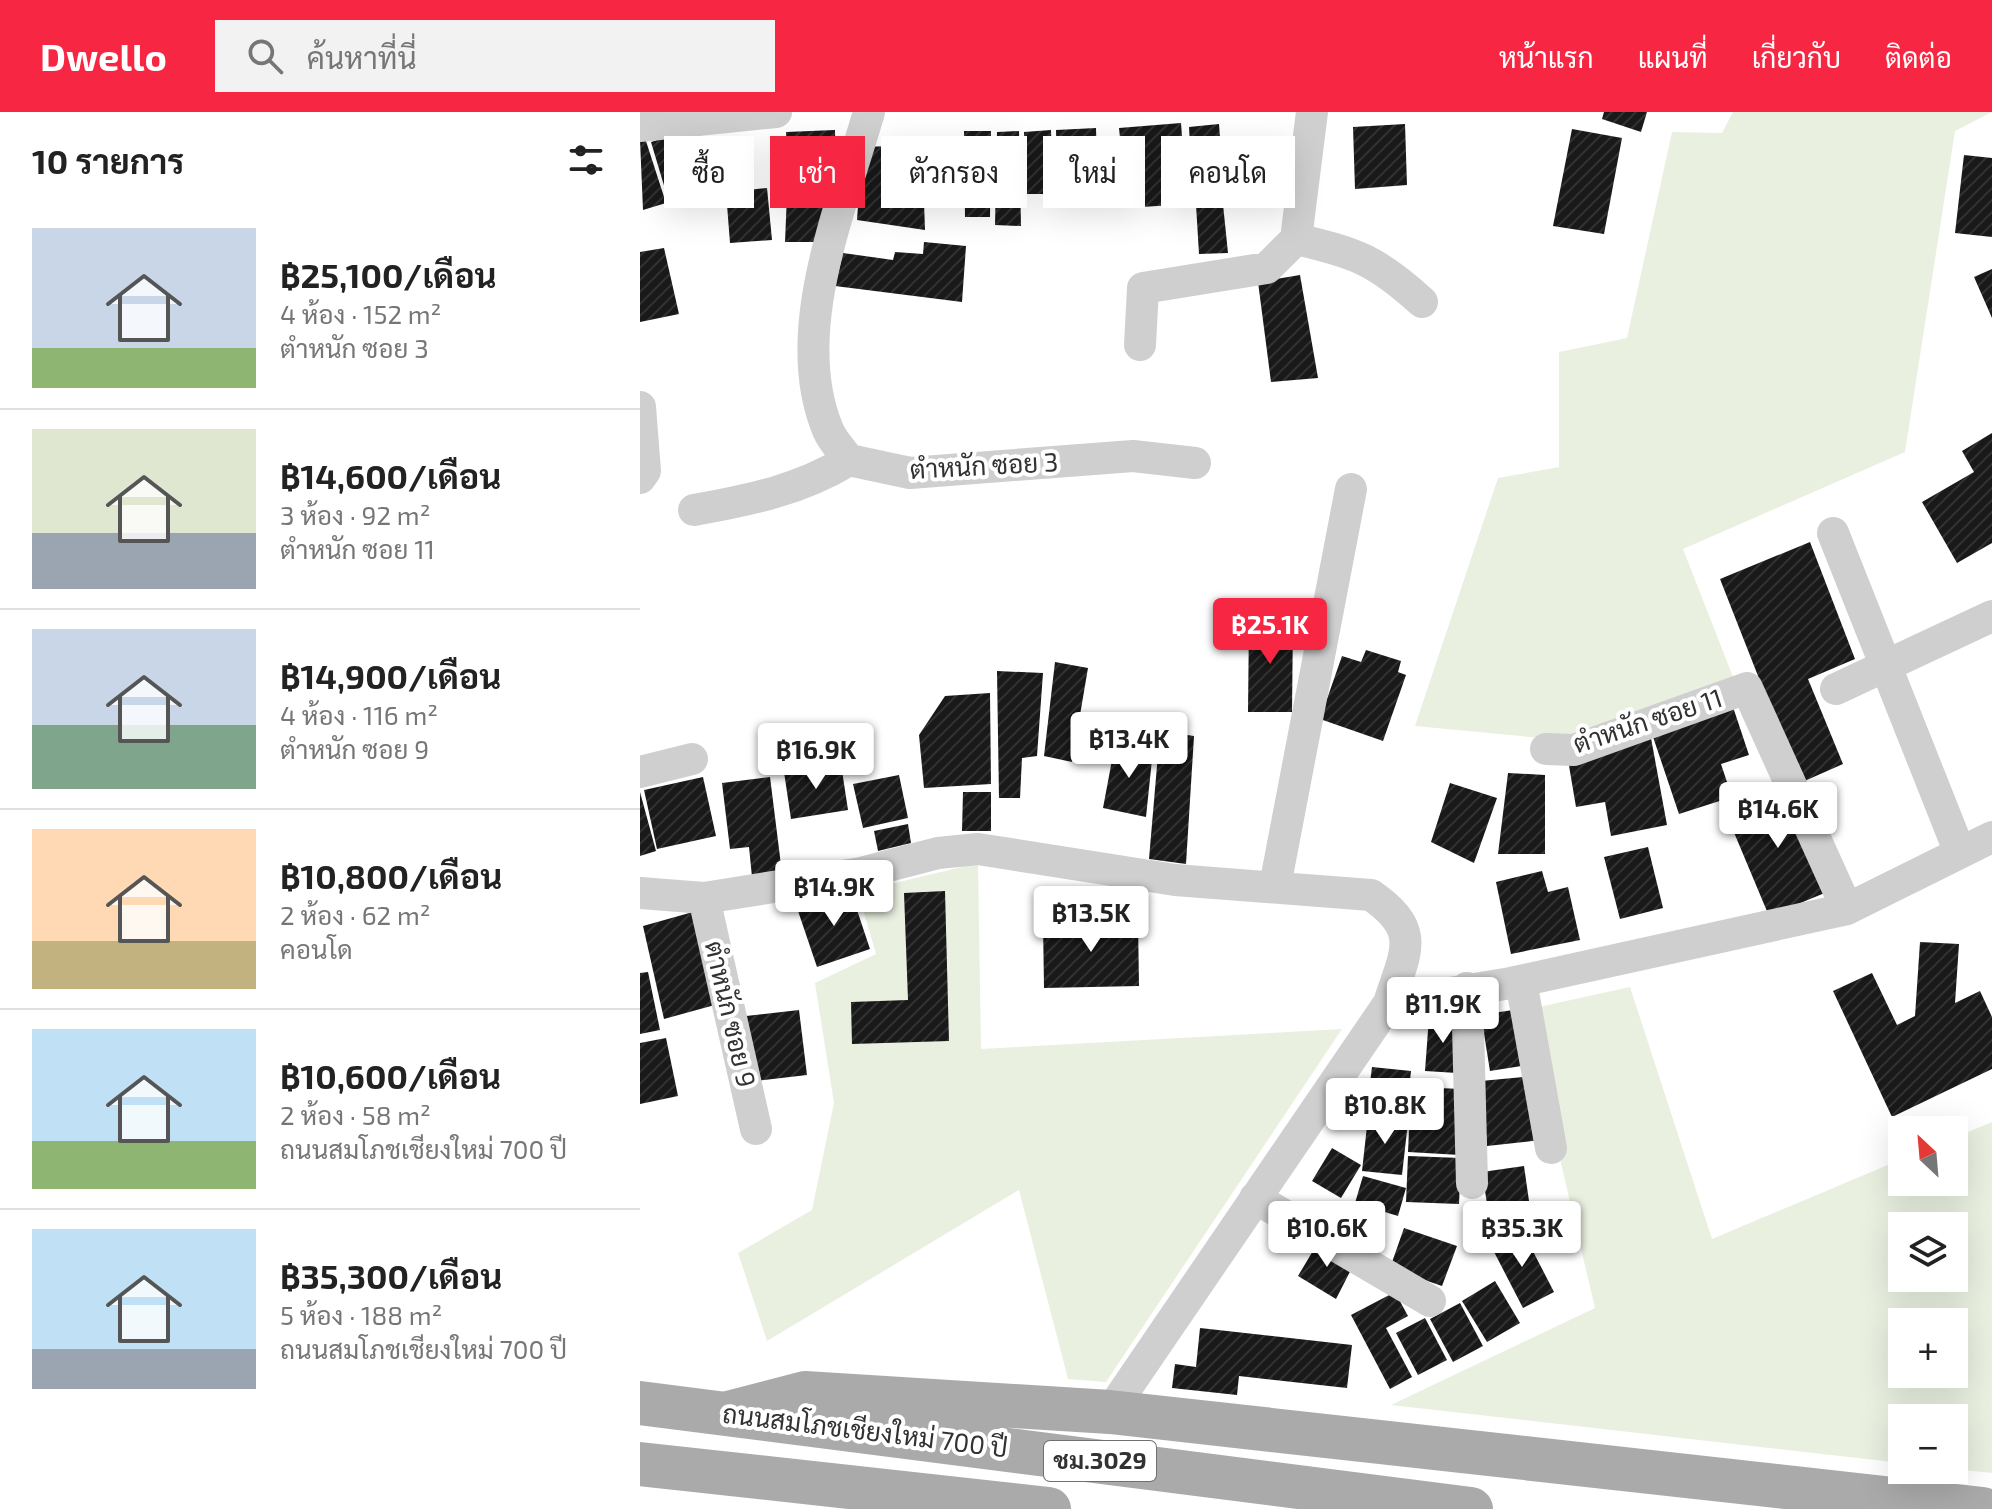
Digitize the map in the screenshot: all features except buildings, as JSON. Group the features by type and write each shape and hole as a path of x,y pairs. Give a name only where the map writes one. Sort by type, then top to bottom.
{"main road":[{"path":"728,1413 805,1393 1110,1412 1992,1508"},
{"name":"ถนนสมโภชเชียงใหม่ 700 ปี","path":"640,1403 1471,1509"},
{"name":"ชม.3029","path":"640,1464 1049,1509"},
{"path":"721,1473 780,1509"}],"street":[{"path":"640,126 776,112"},
{"path":"694,510 784,492 819,478 849,460 828,432 815,380 816,320 824,264 869,112"},
{"path":"1140,345 1143,288 1267,268 1296,239 1312,112"},
{"path":"1296,239 1367,259 1388,271 1422,302"},
{"path":"640,407 645,471 640,478"},
{"name":"ตำหนัก ซอย 3","path":"849,460 910,473 1133,456 1195,463"},
{"path":"1275,886 1351,489"},
{"path":"1833,533 1960,853"},
{"path":"1836,689 1992,616"},
{"name":"ตำหนัก ซอย 11","path":"1546,749 1574,750 1747,688 1847,909"},
{"path":"640,772 692,759"},
{"path":"1389,1003 1521,981 1847,909 1992,837"},
{"path":"640,893 704,898 861,873 938,853 978,849 1175,880 1371,895 1393,910 1405,928 1405,951 1389,1003 1110,1412"},
{"name":"ตำหนัก ซอย 9","path":"704,898 756,1129"},
{"path":"1521,981 1551,1148"},
{"path":"1467,988 1472,1183"},
{"path":"1255,1198 1430,1301"}],"green space":[{"path":"1733,112 1992,112 1955,131 1905,452 1683,549 1735,682 1572,741 1415,726 1498,478 1559,467 1559,352 1627,338 1672,132 1722,133"},
{"path":"978,863 981,1049 1342,1029 1106,1382 1068,1379 1019,1190 767,1341 738,1253 812,1210 834,1103 815,983 876,954 858,892"},
{"path":"1630,987 1712,1239 1888,1165 1888,1196 1968,1196 1968,1132 1992,1122 1992,1473 1968,1470 1968,1404 1888,1404 1888,1461 1391,1405 1595,1308 1525,1010"}]}
